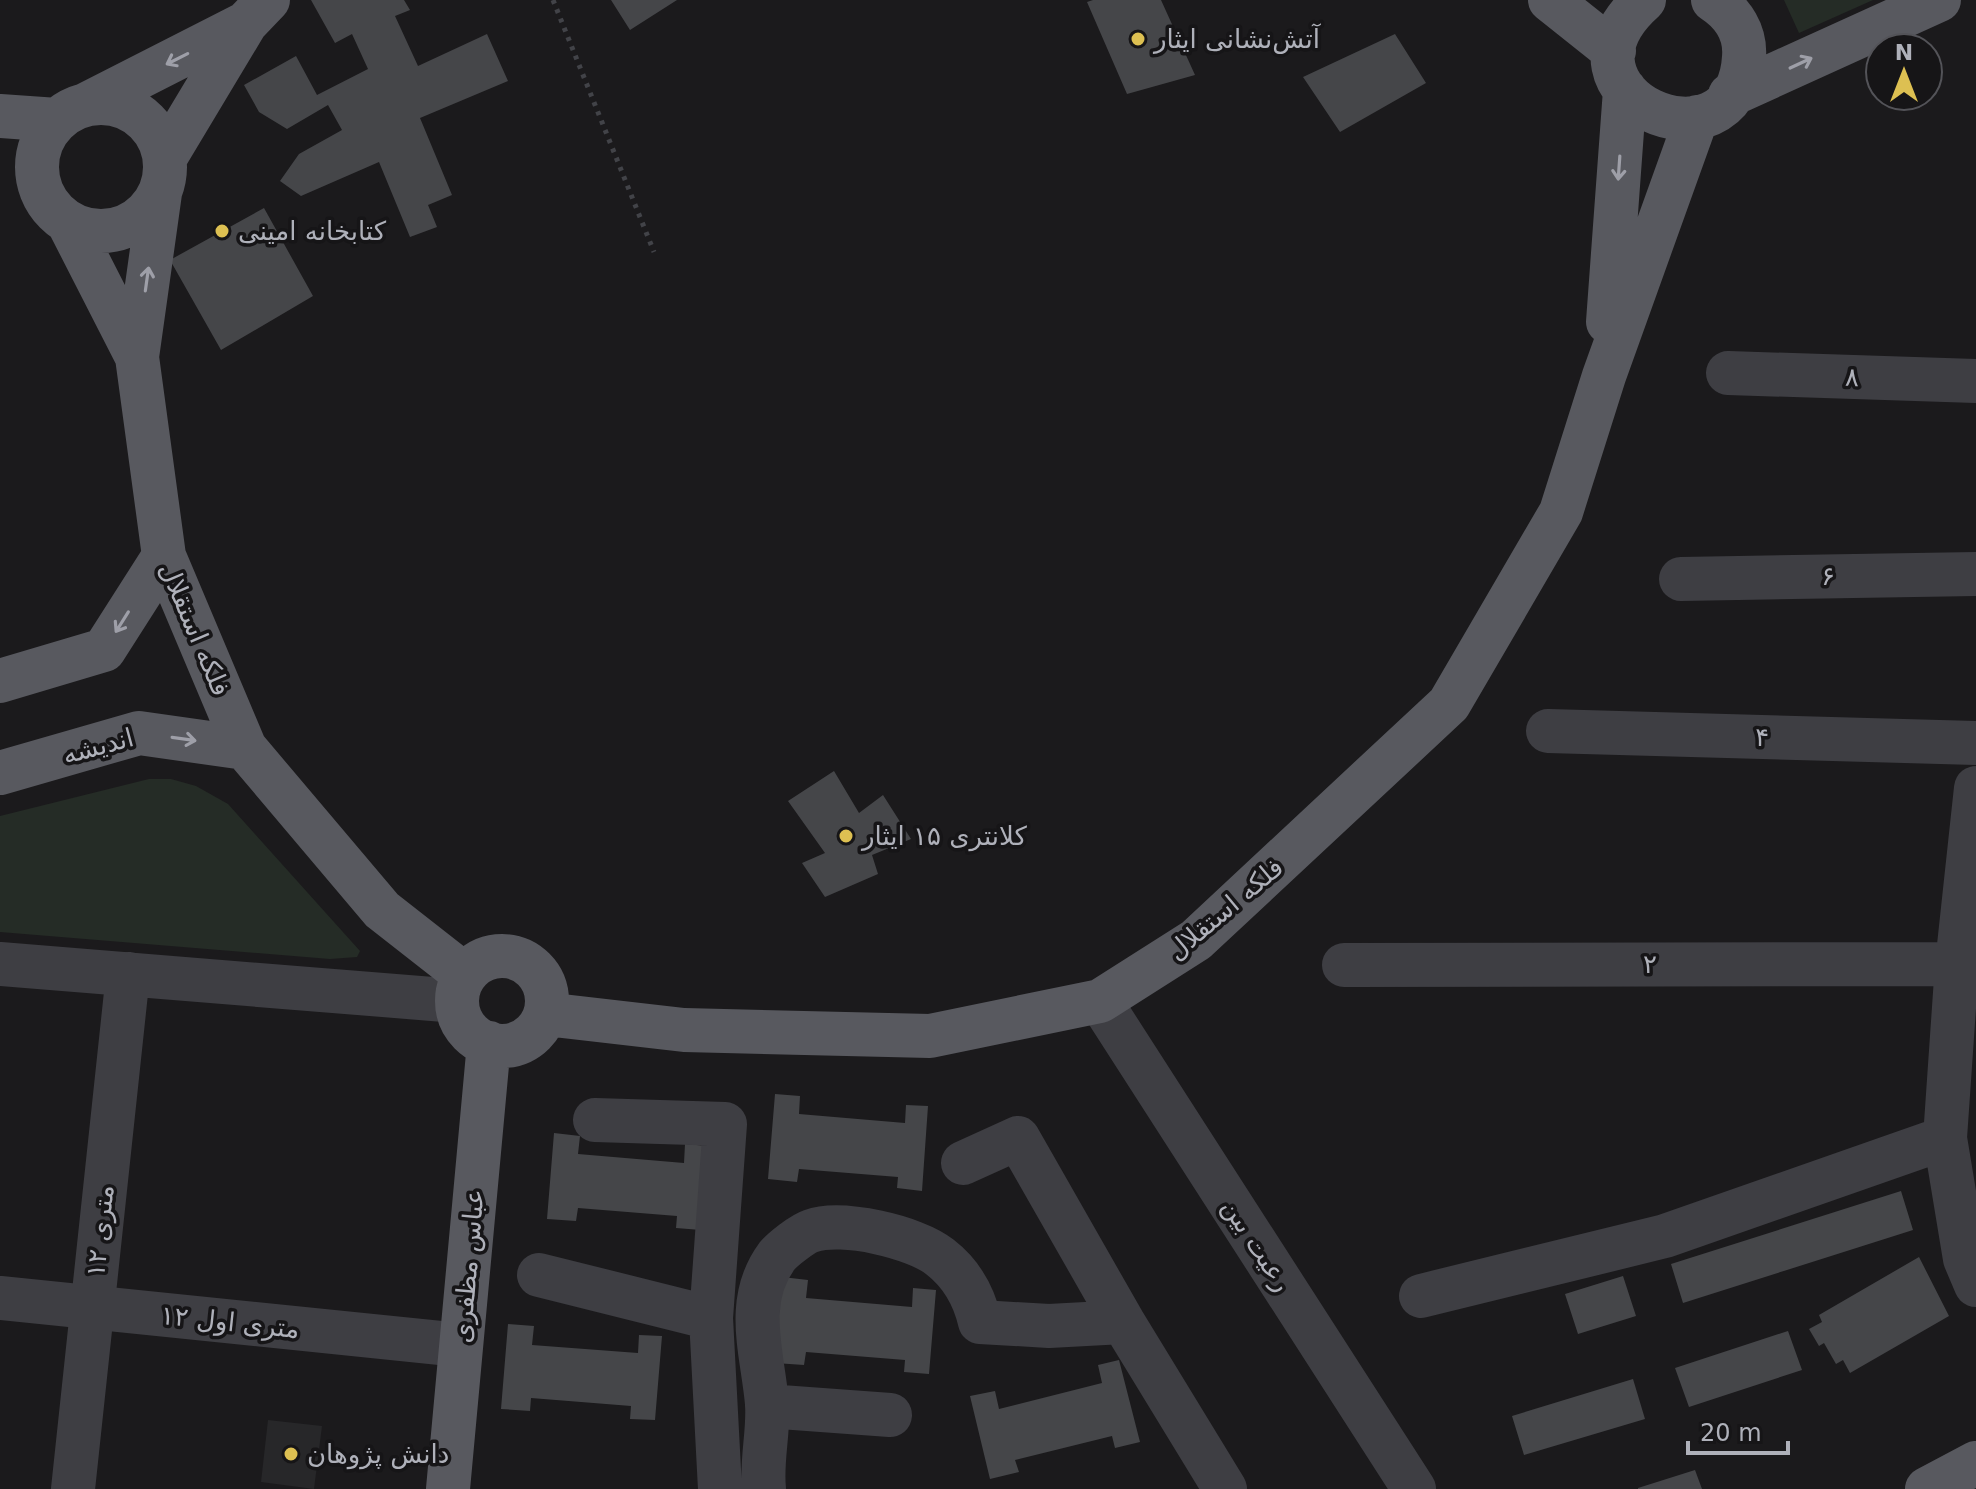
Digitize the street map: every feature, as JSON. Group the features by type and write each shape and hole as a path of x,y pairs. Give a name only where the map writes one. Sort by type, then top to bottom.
{"main road":[{"path":"1550,0 1619,71 1638,106 1656,116 1677,120 1714,106 1939,0"},
{"path":"1604,376 1619,71 1618,31 1629,13 1644,0"},
{"path":"1604,376 1714,106 1739,81 1745,50 1741,34 1725,2"},
{"path":"137,357 37,176 37,155 44,136 72,112 257,12"},
{"name":"فلکه استقلال","path":"257,12 162,176 137,357 164,556 245,748 382,910 461,988"},
{"path":"0,116 72,112 109,103 129,109 146,121 159,138 162,176 148,211 130,224 110,231 88,229 0,167"},
{"name":"فلکه استقلال","path":"545,1014 684,1030 930,1036 1100,1001 1196,940 1449,704 1561,512 1604,376"},
{"path":"0,681 104,650 164,556"},
{"name":"اندیشه","path":"0,773 139,733 245,748"},
{"path":"488,958 515,958 538,974 547,1000 545,1014 539,1026 516,1043 489,1043 466,1027 461,988 488,958"},
{"name":"عباس مظفری","path":"448,1489 489,1043"},
{"path":"1927,1489 1976,1463"}],"street":[{"name":"۸","path":"1728,373 1976,381"},
{"name":"۶","path":"1681,579 1976,574"},
{"name":"۴","path":"1548,731 1976,743"},
{"path":"1976,795 1957,964 1956,1114 1965,1259 1976,1285"},
{"path":"0,964 128,974 461,988"},
{"name":"۲","path":"1344,965 1957,964"},
{"name":"۱۲ متری","path":"73,1489 128,974"},
{"name":"رعیت بین","path":"1100,1001 1414,1489"},
{"path":"1421,1296 1665,1236 1956,1114"},
{"path":"595,1120 725,1124 711,1318 720,1489"},
{"path":"963,1163 1018,1138 1123,1322 1225,1489"},
{"path":"764,1489 762,1462 767,1406 756,1332 761,1288 778,1255 811,1231 858,1228 902,1239 939,1256 973,1294 980,1322 1049,1326 1123,1322"},
{"path":"539,1275 711,1318"},
{"name":"۱۲ متری اول","path":"0,1298 460,1345"},
{"path":"767,1406 890,1415"}],"path":[{"path":"553,0 654,252"}],"shaded area":[{"path":"1784,0 1873,0 1799,33"},
{"path":"149,779 171,779 196,786 228,804 360,951 357,957 330,959 0,932 0,816"},
{"name":"دانش پژوهان","path":"268,1420 322,1426 314,1489 261,1482"}],"building":[{"path":"311,0 404,0 410,10 395,16 418,66 487,34 508,81 420,118 452,195 428,205 437,227 410,237 379,162 301,196 280,181 299,154 342,130 328,105 287,129 259,112 244,85 296,56 317,95 368,69 352,34 335,43"},
{"path":"611,0 677,0 630,30"},
{"path":"1161,0 1195,75 1127,94 1087,2"},
{"path":"1395,34 1426,83 1340,132 1303,77"},
{"path":"264,208 313,296 221,350 170,260"},
{"path":"834,771 859,813 883,795 911,839 872,855 878,874 825,897 802,863 825,853 788,801"},
{"path":"775,1094 800,1096 799,1114 905,1123 906,1105 928,1106 922,1191 897,1188 898,1177 799,1169 797,1182 768,1179"},
{"path":"554,1133 580,1136 578,1154 684,1163 685,1144 708,1146 701,1230 676,1228 677,1216 578,1208 576,1221 547,1219"},
{"path":"1901,1191 1913,1230 1683,1303 1671,1264"},
{"path":"1919,1257 1949,1316 1850,1373 1843,1360 1836,1364 1824,1343 1819,1346 1809,1329 1822,1322 1819,1315"},
{"path":"1623,1276 1636,1316 1578,1334 1565,1294"},
{"path":"782,1277 808,1280 806,1298 912,1307 913,1288 936,1290 929,1374 904,1372 905,1360 806,1352 804,1365 775,1363"},
{"path":"508,1324 534,1326 532,1345 638,1353 639,1335 662,1336 655,1420 630,1419 631,1406 531,1398 530,1411 501,1409"},
{"path":"1788,1331 1802,1370 1689,1407 1675,1368"},
{"path":"1119,1360 1140,1442 1115,1448 1112,1436 1015,1460 1019,1472 990,1479 970,1396 995,1391 999,1409 1102,1383 1098,1365"},
{"path":"1633,1379 1645,1419 1524,1455 1512,1416"},
{"path":"1695,1470 1702,1489 1638,1489 1638,1488"}],"place":[{"name":"آتش‌نشانی ایثار","path":"1138,39"},
{"name":"کتابخانه امینی","path":"222,231"},
{"name":"کلانتری ۱۵ ایثار","path":"846,836"},
{"name":"دانش پژوهان","path":"291,1454"}]}
